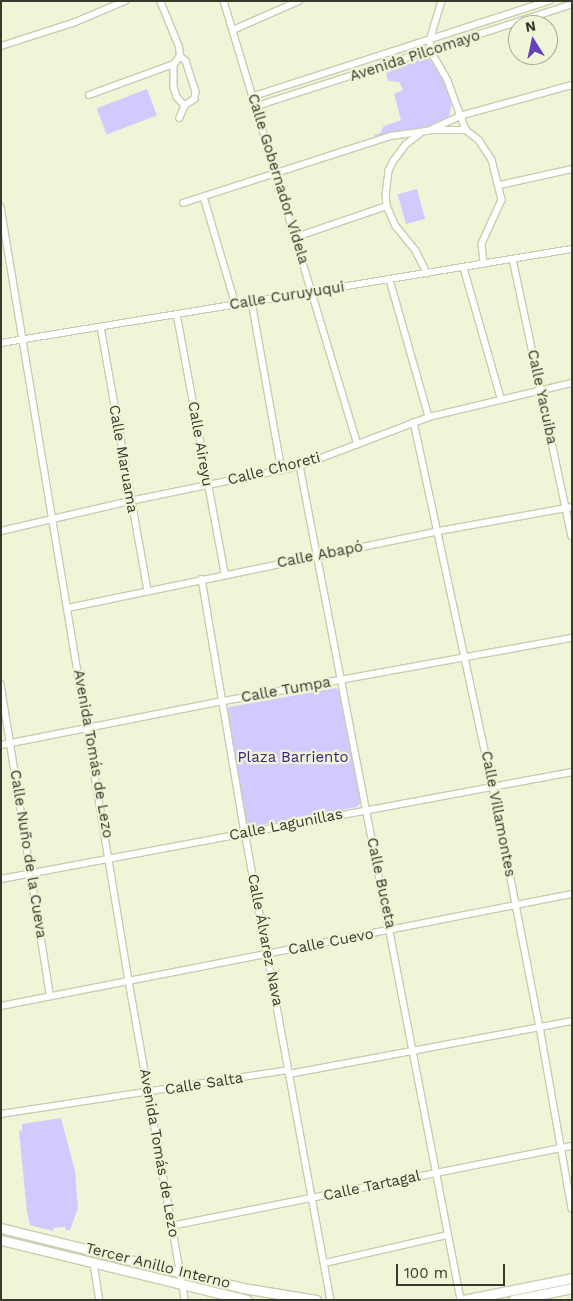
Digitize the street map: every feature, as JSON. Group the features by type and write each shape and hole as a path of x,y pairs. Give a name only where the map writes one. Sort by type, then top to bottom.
{"main road":[{"name":"Tercer Anillo Interno","path":"1,1228 243,1288 316,1300"},
{"path":"4,1241 33,1246 38,1242 38,1236"},
{"name":"Tercer Anillo Interno","path":"4,1241 247,1300"},
{"path":"49,1252 50,1247 55,1244 91,1250"},
{"path":"157,1279 161,1273 159,1266"},
{"path":"209,1291 207,1286 211,1279"},
{"path":"462,1300 572,1280"},
{"path":"512,1300 569,1289 565,1284 572,1280"},
{"path":"533,1296 552,1290 553,1282"}],"street":[{"path":"1,46 73,23 125,1"},
{"path":"160,1 179,47 180,56 174,64 173,72 176,92 185,106"},
{"name":"Calle Gobernador Videla","path":"224,1 358,444"},
{"path":"233,30 300,1"},
{"path":"442,1 430,41 431,50 448,81 466,130 488,150 500,185 502,200 482,244 484,264"},
{"name":"Avenida Pilcomayo","path":"254,96 430,41 548,1"},
{"name":"Avenida Pilcomayo","path":"257,106 572,4"},
{"path":"180,56 186,61 196,92 195,98 185,106 180,118"},
{"path":"89,95 174,64"},
{"path":"427,274 416,251 396,226 387,206 387,182 394,161 416,136 460,116 572,85"},
{"path":"183,203 391,136 450,129 466,130"},
{"path":"500,185 572,169"},
{"path":"204,197 236,305"},
{"path":"296,237 387,206"},
{"name":"Avenida Tomás de Lezo","path":"1,207 129,981 185,1300"},
{"name":"Calle Curuyuqui","path":"1,343 572,249"},
{"path":"1,256 9,255"},
{"name":"Calle Yacuiba","path":"513,259 541,390 569,507 572,536"},
{"path":"464,268 501,398"},
{"path":"390,280 429,417"},
{"path":"252,302 282,470"},
{"name":"Calle Aireyu","path":"177,314 225,574"},
{"name":"Calle Maruama","path":"101,327 130,501 148,590"},
{"name":"Calle Choreti","path":"1,531 130,501 300,466 429,417 501,398 572,383"},
{"name":"Calle Villamontes","path":"414,422 494,786 572,1208"},
{"name":"Calle Buceta","path":"300,466 366,810 415,1051 447,1235 462,1300"},
{"name":"Calle Abapó","path":"68,608 225,574 569,507"},
{"name":"Calle Álvarez Nava","path":"202,579 288,1072 314,1198 332,1300"},
{"name":"Calle Tumpa","path":"1,745 224,701 572,638"},
{"name":"Calle Nuño de la Cueva","path":"1,684 12,743 50,995"},
{"name":"Calle Lagunillas","path":"1,879 572,772"},
{"name":"Calle Cuevo","path":"1,1006 572,894"},
{"name":"Calle Salta","path":"1,1114 288,1072 415,1051 572,1021"},
{"name":"Calle Tartagal","path":"171,1226 572,1146"},
{"path":"325,1263 447,1235"},
{"path":"94,1264 100,1300"}],"green space":[{"path":"428,56 450,92 452,103 449,116 436,125 376,138 374,135 380,133 384,126 401,120 394,94 403,90 399,82 388,81 386,73"},
{"path":"147,89 157,115 107,134 97,108"},
{"path":"417,189 425,219 406,224 398,194"},
{"name":"Plaza Barriento","path":"336,688 340,692 361,802 357,807 252,827 247,825 226,713 229,707"},
{"path":"61,1118 75,1171 78,1208 70,1230 66,1230 65,1227 53,1228 53,1231 30,1225 19,1131 22,1130 22,1124"}]}
